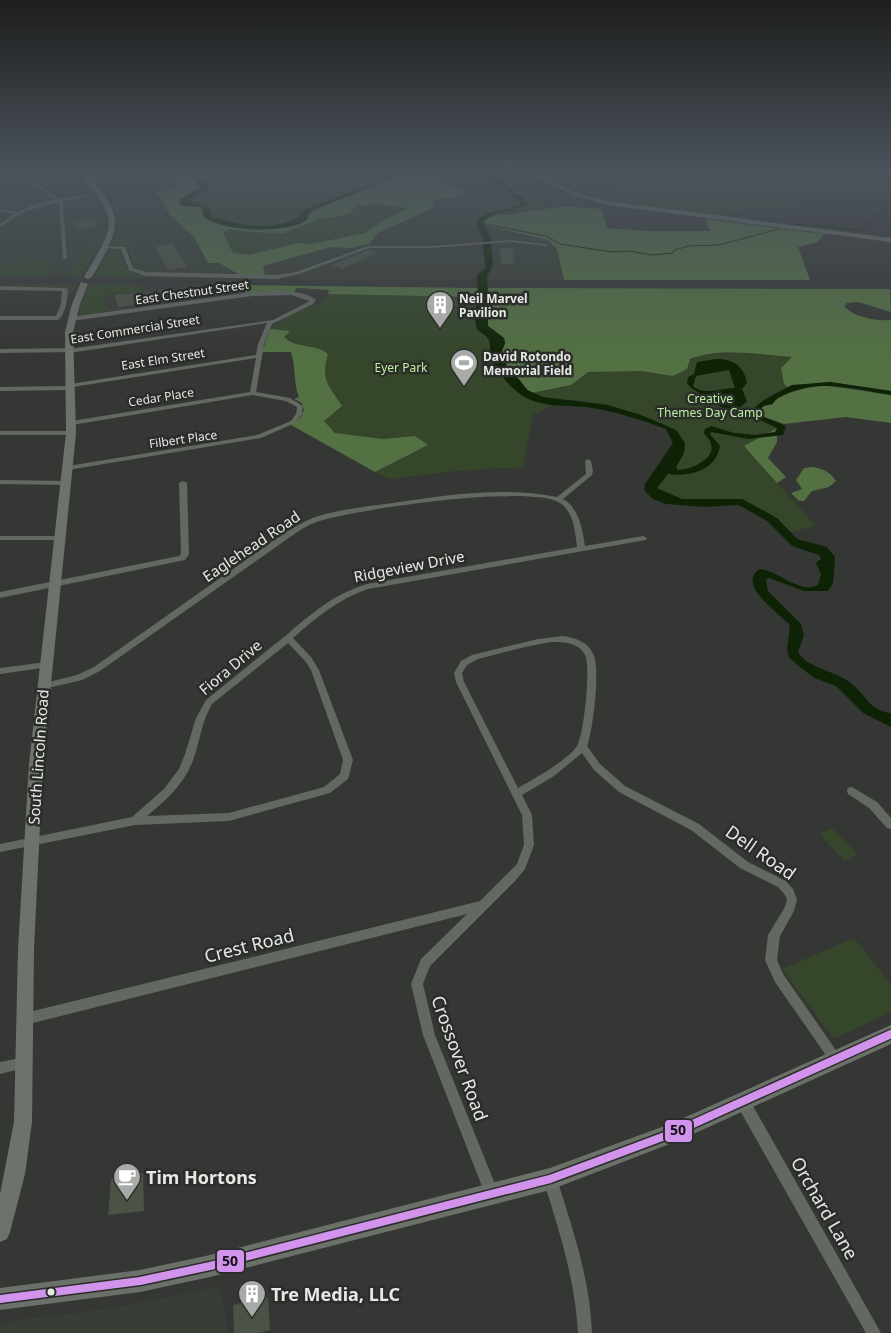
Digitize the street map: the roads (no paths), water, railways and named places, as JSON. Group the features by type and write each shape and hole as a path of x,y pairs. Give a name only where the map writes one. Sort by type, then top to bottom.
{"main road":[{"path":"0,1299 56,1293 163,1276 240,1259 550,1178 628,1152 891,1034"}],"street":[{"path":"64,233 64,258"},
{"name":"South Lincoln Road","path":"0,1232 14,1174 23,1122 26,949 32,843 46,665 72,428 69,351 71,319 86,281 105,247 109,233"},
{"path":"839,233 891,240"},
{"path":"105,247 123,248 131,269 146,274 277,277 297,273 368,247 525,241 546,245"},
{"path":"0,288 65,289 64,304 58,318 0,318"},
{"name":"East Chestnut Street","path":"71,319 252,294 287,293 308,297 313,302"},
{"name":"East Commercial Street","path":"0,352 69,351 272,321 313,302"},
{"path":"253,392 259,356 272,321"},
{"name":"East Elm Street","path":"0,389 70,387 259,356"},
{"name":"Filbert Place","path":"68,468 244,441 275,431 297,418 300,406 295,402 253,392"},
{"name":"Cedar Place","path":"72,428 253,392"},
{"path":"0,433 72,428"},
{"path":"581,548 577,521 570,510 558,499 589,475 588,461"},
{"path":"0,482 66,483"},
{"path":"0,595 182,558 185,554 183,483"},
{"name":"Eaglehead Road","path":"44,686 80,678 97,669 287,535 319,519 378,507 489,495 530,495 558,499"},
{"path":"0,538 61,538"},
{"name":"Ridgeview Drive","path":"288,638 331,603 359,588 643,538"},
{"path":"0,848 135,821 229,817 327,790 345,776 348,760 315,670 308,659 288,638"},
{"name":"Fiora Drive","path":"135,821 162,798 183,770 201,715 209,702 288,638"},
{"name":"Crossover Road","path":"492,1194 430,1035 419,998 417,984 425,963 512,877 526,855 529,825 527,815 460,682 459,669 467,660 553,640 570,640 579,644 589,654 591,662 588,728 582,747"},
{"path":"0,671 46,665"},
{"path":"516,794 532,786 582,747"},
{"name":"Dell Road","path":"582,747 602,772 630,795 687,821 744,865 786,888 792,900 774,935 771,960 779,978 836,1060"},
{"path":"852,791 873,805 891,825"},
{"name":"Crest Road","path":"25,1019 482,906"},
{"path":"0,1068 25,1063"},
{"name":"Orchard Lane","path":"743,1102 874,1333"},
{"path":"550,1178 572,1256 582,1303 585,1333"}],"waterway":[{"path":"532,233 546,236 560,244 612,252 629,251 652,255 673,253 674,250 689,246 719,245 763,233"}],"place":[{"name":"Neil Marvel Pavilion","path":"440,329"},
{"name":"David Rotondo Memorial Field","path":"464,387"},
{"name":"Tim Hortons","path":"127,1201"},
{"name":"Tre Media, LLC","path":"252,1318"}],"park label":[{"name":"Eyer Park","path":"401,367"},
{"name":"Creative Themes Day Camp","path":"710,405"}]}
